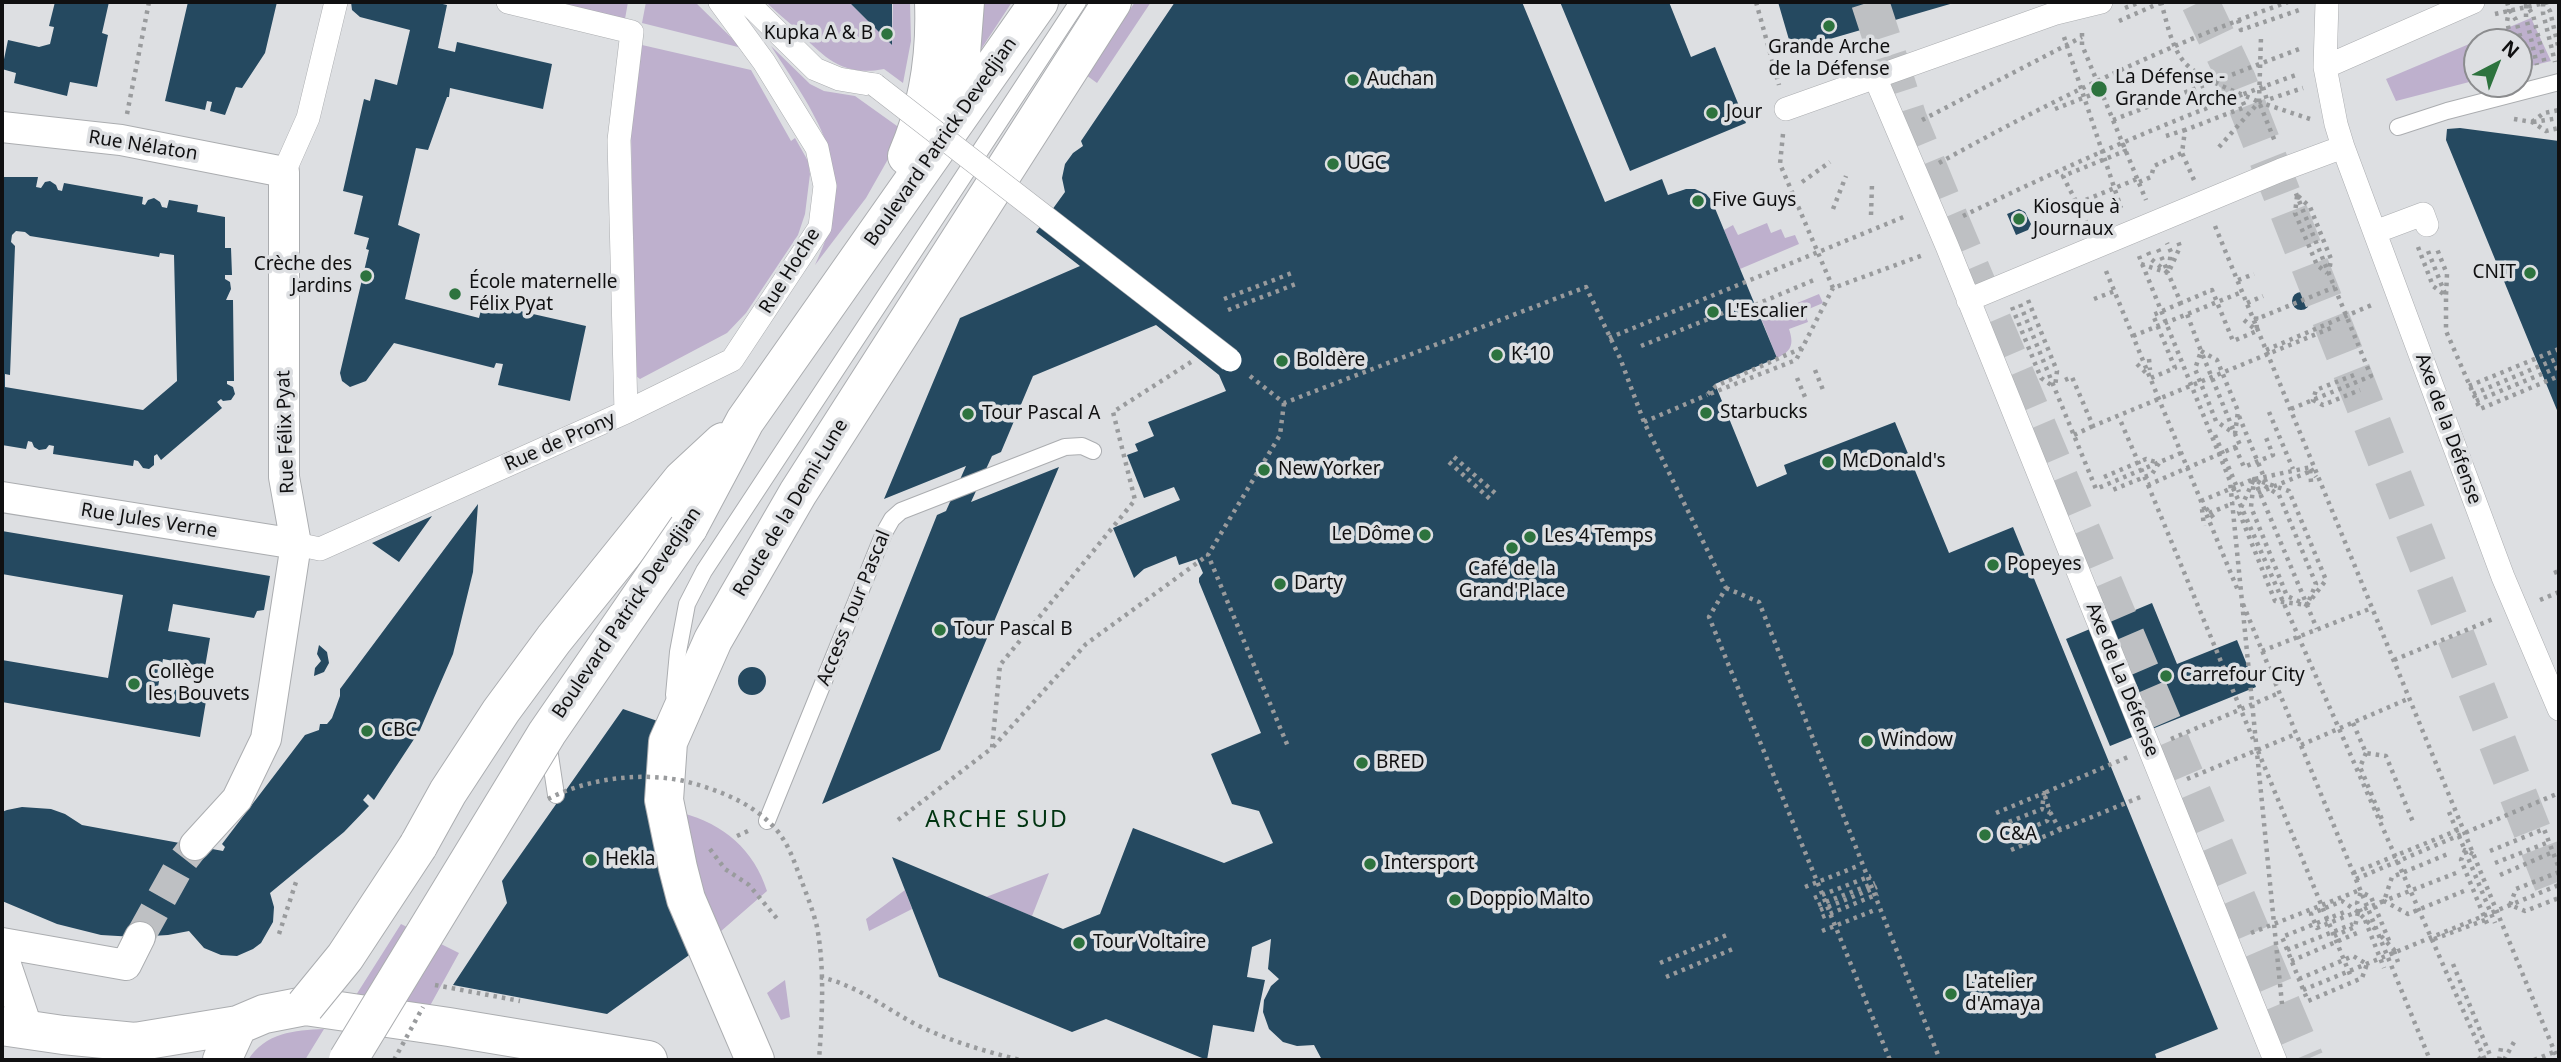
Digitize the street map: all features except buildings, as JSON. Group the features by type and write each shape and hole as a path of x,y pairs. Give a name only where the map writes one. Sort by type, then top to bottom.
{"main road":[{"path":"870,245 910,150 931,71 934,2"},
{"path":"956,118 965,2"},
{"name":"Boulevard Patrick Devedjian","path":"348,1060 547,733 688,528 745,421 1038,2"},
{"name":"Route de la Demi-Lune","path":"755,1060 686,899 680,878 664,800 668,742 713,640 798,493 1112,2"},
{"path":"305,1006 345,957 418,846 448,792 493,723 554,639 682,480 745,421"},
{"path":"15,1028 135,1041 238,1025 264,1014 305,1006 648,1060"},
{"path":"222,1060 238,1025"}],"street":[{"name":"Rue Félix Pyat","path":"195,845 237,799 266,739 296,544 284,477 284,172 308,118 336,2"},
{"name":"Rue de Prony","path":"296,544 320,549 626,412 619,140 632,32 508,2"},
{"name":"Rue Hoche","path":"626,412 732,360 820,227 825,186 817,148 764,61 720,2"},
{"path":"747,2 815,69 839,79 875,85 1230,360"},
{"name":"Axe de la Défense","path":"2326,2 2317,69 2343,147 2503,577 2559,709"},
{"path":"1786,109 2056,13 2111,6"},
{"path":"2317,69 2480,9"},
{"name":"Axe de La Défense","path":"1875,77 1969,300 2275,1060"},
{"name":"Rue Nélaton","path":"2,127 121,141 284,172"},
{"path":"1969,300 2281,170 2343,147"},
{"path":"2375,232 2416,224"},
{"name":"Rue Jules Verne","path":"2,497 296,544"},
{"path":"2,943 125,965 140,937"},
{"path":"2,953 15,1028"}],"lane":[{"path":"668,742 678,652 687,604 704,572 1078,2"},
{"path":"2398,127 2447,111 2559,82"},
{"path":"999,178 1047,216"},
{"name":"Access Tour Pascal","path":"768,821 892,519 901,511 1065,447 1082,446 1093,451"},
{"path":"547,733 551,797"}],"path":[{"path":"121,141 149,2"},
{"path":"1756,2 1786,109 1780,164 1833,288"},
{"path":"2111,6 2140,2"},
{"path":"2115,23 2162,2 2172,39 2185,63 2205,76 2259,102 2291,112"},
{"path":"1934,166 2065,95 2128,65 2288,2"},
{"path":"2507,2 2508,28"},
{"path":"2480,9 2545,2"},
{"path":"2545,2 2550,11 2559,50"},
{"path":"2545,2 2543,13 2554,61"},
{"path":"2525,3 2533,15 2545,64"},
{"path":"2525,3 2538,66"},
{"path":"2508,9 2518,28"},
{"path":"2238,20 2241,30 2291,12"},
{"path":"2056,13 2130,233 2230,481 2481,1059"},
{"path":"2081,29 2082,45 2148,205"},
{"path":"1914,124 2089,34"},
{"path":"2261,37 2259,102 2278,149"},
{"path":"2040,46 2044,55"},
{"path":"2113,120 2305,47"},
{"path":"1962,216 2170,123 2240,95 2317,69"},
{"path":"2263,87 2267,100 2305,87"},
{"path":"2065,95 2068,104 2058,108 2101,91"},
{"path":"2170,123 2174,132 2168,135 2245,107 2240,95"},
{"path":"2219,147 2259,102"},
{"path":"2559,110 2544,113 2532,122 2559,118"},
{"path":"2185,130 2182,153 2197,188"},
{"path":"2091,232 2063,176 2125,151 2122,143"},
{"path":"2078,203 2151,177 2154,166 2182,153"},
{"path":"1802,182 1830,162"},
{"path":"1833,209 1846,176"},
{"path":"1871,215 1872,184"},
{"path":"2291,409 2371,376 2292,184"},
{"path":"1609,338 1930,206"},
{"path":"2213,222 2255,317 2353,569"},
{"path":"2416,224 2446,296"},
{"path":"2416,224 2433,286 2446,296"},
{"path":"1644,422 1707,395 1716,386 1802,348 1833,288 1947,247"},
{"path":"2168,273 2180,247"},
{"path":"2168,273 2171,252"},
{"path":"2161,256 2180,303"},
{"path":"2151,259 2168,273"},
{"path":"2141,264 2168,273"},
{"path":"2105,268 2430,1060"},
{"path":"1224,299 1292,273"},
{"path":"2238,280 2254,274"},
{"path":"2447,274 2446,331 2480,409 2559,376"},
{"path":"1755,305 1814,280"},
{"path":"1228,310 1296,284"},
{"path":"1284,403 1586,287 1620,358 1644,422 1726,588 1759,601 1940,1060"},
{"path":"2255,317 2334,287"},
{"path":"2024,290 2057,371 2054,387"},
{"path":"2151,379 2175,368 2153,315 2212,290 2233,341 2257,331"},
{"path":"2094,299 2115,291"},
{"path":"2133,336 2242,292"},
{"path":"2016,293 2096,489 2181,453"},
{"path":"2008,296 2041,378 2054,387"},
{"path":"2247,303 2263,296"},
{"path":"2303,300 2310,298"},
{"path":"1641,346 1733,309"},
{"path":"2148,485 2240,445 2187,314"},
{"path":"2255,317 2257,331"},
{"path":"2244,320 2257,331"},
{"path":"2074,435 2331,328"},
{"path":"2469,386 2559,349"},
{"path":"2201,351 2195,369 2216,421 2235,434"},
{"path":"2201,351 2217,360 2238,411 2235,434"},
{"path":"2473,394 2559,358"},
{"path":"2148,359 2151,379"},
{"path":"1230,360 1284,403"},
{"path":"992,748 1000,666 1135,500 1113,412 1193,361"},
{"path":"2137,363 2151,379"},
{"path":"2476,401 2559,367"},
{"path":"1815,370 1823,390"},
{"path":"2222,373 2269,489"},
{"path":"2313,400 2316,390 2354,374"},
{"path":"2065,380 2072,377 2093,426"},
{"path":"1797,378 1805,397"},
{"path":"2313,400 2323,405 2360,390"},
{"path":"898,820 992,748 1086,644 1208,555 1280,435 1284,403"},
{"path":"2269,412 2293,469"},
{"path":"2121,422 2351,977"},
{"path":"2215,435 2239,492"},
{"path":"2235,447 2244,467 2273,455 2264,435"},
{"path":"1454,457 1495,493"},
{"path":"2104,477 2146,459 2159,463"},
{"path":"1449,462 1490,499"},
{"path":"2110,491 2152,474 2159,463"},
{"path":"2187,467 2246,612"},
{"path":"2313,468 2323,477"},
{"path":"2201,501 2254,479 2313,468"},
{"path":"2311,482 2313,468"},
{"path":"2206,514 2313,468"},
{"path":"2313,468 2558,1060"},
{"path":"2254,479 2239,512 2275,601 2307,605"},
{"path":"2254,479 2251,507 2287,596 2307,605"},
{"path":"2254,479 2317,629"},
{"path":"2254,479 2279,495 2316,584 2307,605"},
{"path":"2254,479 2289,491 2326,580 2307,605"},
{"path":"2230,481 2283,1009"},
{"path":"2201,501 2216,521"},
{"path":"2201,501 2204,526"},
{"path":"1208,555 1289,750"},
{"path":"1726,588 1709,617 1890,1060"},
{"path":"2532,603 2558,592"},
{"path":"2262,651 2372,608"},
{"path":"2394,660 2494,619"},
{"path":"2301,745 2410,698"},
{"path":"2353,723 2366,753 2360,767 2387,833"},
{"path":"2366,753 2386,756 2413,822"},
{"path":"551,797 575,788 622,778 672,778 706,786 731,796 768,821 790,851 814,915 820,946 819,1060"},
{"path":"1996,813 2044,793 2042,808"},
{"path":"2356,879 2559,793"},
{"path":"2042,808 2050,813 2060,830 2047,821"},
{"path":"2001,825 2042,808"},
{"path":"2449,812 2495,923"},
{"path":"2006,838 2047,821 2050,813"},
{"path":"2353,873 2463,828"},
{"path":"2490,851 2544,829 2553,852 2559,870 2516,889 2510,905"},
{"path":"2011,850 2052,834"},
{"path":"704,842 725,869 749,885 779,921"},
{"path":"2495,863 2549,842"},
{"path":"2465,850 2475,855 2502,920"},
{"path":"2456,873 2358,911 2349,915 2317,928 2311,914 2342,901 2350,906 2358,912 2397,953 2486,923 2461,860 2465,850"},
{"path":"2500,875 2553,852"},
{"path":"2346,854 2391,965"},
{"path":"2384,901 2392,877 2448,854"},
{"path":"1805,887 1858,866"},
{"path":"279,934 296,882"},
{"path":"1818,908 1875,885 1818,908"},
{"path":"2303,990 2559,885"},
{"path":"2360,891 2357,903 2384,968"},
{"path":"2244,936 2360,891 2371,897 2398,962"},
{"path":"2384,901 2408,914 2464,891"},
{"path":"2510,905 2525,911 2559,898"},
{"path":"1822,931 1875,910"},
{"path":"2347,911 2282,937 2291,961 2308,1001 2362,978 2367,964"},
{"path":"2334,936 2355,927 2358,912"},
{"path":"2287,950 2353,924"},
{"path":"2291,961 2357,933"},
{"path":"1660,963 1727,935"},
{"path":"1666,977 1733,949"},
{"path":"2299,979 2353,956 2367,964"},
{"path":"2453,964 2492,1060"},
{"path":"394,1060 442,973"},
{"path":"820,977 860,990 895,1013 944,1038 1020,1060"},
{"path":"435,985 521,1002"},
{"path":"2501,1060 2514,1042"},
{"path":"2501,1048 2501,1060"},
{"path":"2534,1060 2559,1050"}],"shaded area":[{"path":"552,2 628,2 625,19"},
{"path":"646,2 695,2 742,48 642,23"},
{"path":"766,2 849,2 892,45 893,2 910,2 911,41 903,83 884,69 857,70 836,63"},
{"path":"985,2 1012,2 972,63"},
{"path":"1135,2 1151,2 1097,83 1086,75"},
{"path":"2531,18 2551,61 2533,66 2533,28 2507,28"},
{"path":"642,45 751,70 791,141 795,138 808,161 810,174 805,214 798,235 746,313 727,333 640,379 636,376 631,135"},
{"path":"771,46 810,84 824,91 855,96 904,131 866,198 815,265 828,232 834,203 834,176 829,150 819,125"},
{"path":"2463,47 2463,84 2396,101 2386,79"},
{"path":"1767,223 1771,233 1781,229 1785,238 1795,235 1799,244 1740,269 1724,230 1733,225 1738,235"},
{"path":"1819,294 1823,303 1804,311 1808,322 1789,329 1791,347 1777,358 1761,318"},
{"path":"682,813 711,824 735,841 754,863 767,891 712,939"},
{"path":"1049,873 1032,916 986,897"},
{"path":"905,890 912,909 869,931 866,919"},
{"path":"401,924 459,953 426,1013 351,1003"},
{"path":"785,980 790,1017 781,1020 767,993"},
{"path":"324,1029 305,1060 248,1060 263,1044 281,1035"}],"tunnel":[{"path":"1870,2 1908,119 2305,1060"},
{"path":"2200,2 2237,80 2559,899"},
{"path":"140,937 181,863 195,845"}],"place":[{"name":"Grande Arche de la Défense","path":"1829,26"},
{"name":"Kupka A & B","path":"887,34"},
{"name":"Auchan","path":"1353,80"},
{"name":"La Défense - Grande Arche","path":"2099,89"},
{"name":"Jour","path":"1712,113"},
{"name":"UGC","path":"1333,164"},
{"name":"Five Guys","path":"1698,201"},
{"name":"Kiosque à Journaux","path":"2019,219"},
{"name":"CNIT","path":"2530,273"},
{"name":"Crèche des Jardins","path":"366,276"},
{"name":"École maternelle Félix Pyat","path":"455,294"},
{"name":"L'Escalier","path":"1713,312"},
{"name":"K-10","path":"1497,355"},
{"name":"Boldère","path":"1282,361"},
{"name":"Starbucks","path":"1706,413"},
{"name":"Tour Pascal A","path":"968,414"},
{"name":"McDonald's","path":"1828,462"},
{"name":"New Yorker","path":"1264,470"},
{"name":"Le Dôme","path":"1425,535"},
{"name":"Les 4 Temps","path":"1530,537"},
{"name":"Café de la Grand'Place","path":"1512,548"},
{"name":"Popeyes","path":"1993,565"},
{"name":"Darty","path":"1280,584"},
{"name":"Tour Pascal B","path":"940,630"},
{"name":"Carrefour City","path":"2166,676"},
{"name":"Collège les Bouvets","path":"134,684"},
{"name":"CBC","path":"367,731"},
{"name":"Window","path":"1867,741"},
{"name":"BRED","path":"1362,763"},
{"name":"C&A","path":"1985,835"},
{"name":"Hekla","path":"591,860"},
{"name":"Intersport","path":"1370,864"},
{"name":"Doppio Malto","path":"1455,900"},
{"name":"Tour Voltaire","path":"1079,943"},
{"name":"L'atelier d'Amaya","path":"1951,994"}],"district":[{"name":"ARCHE SUD","path":"997,820"}]}
